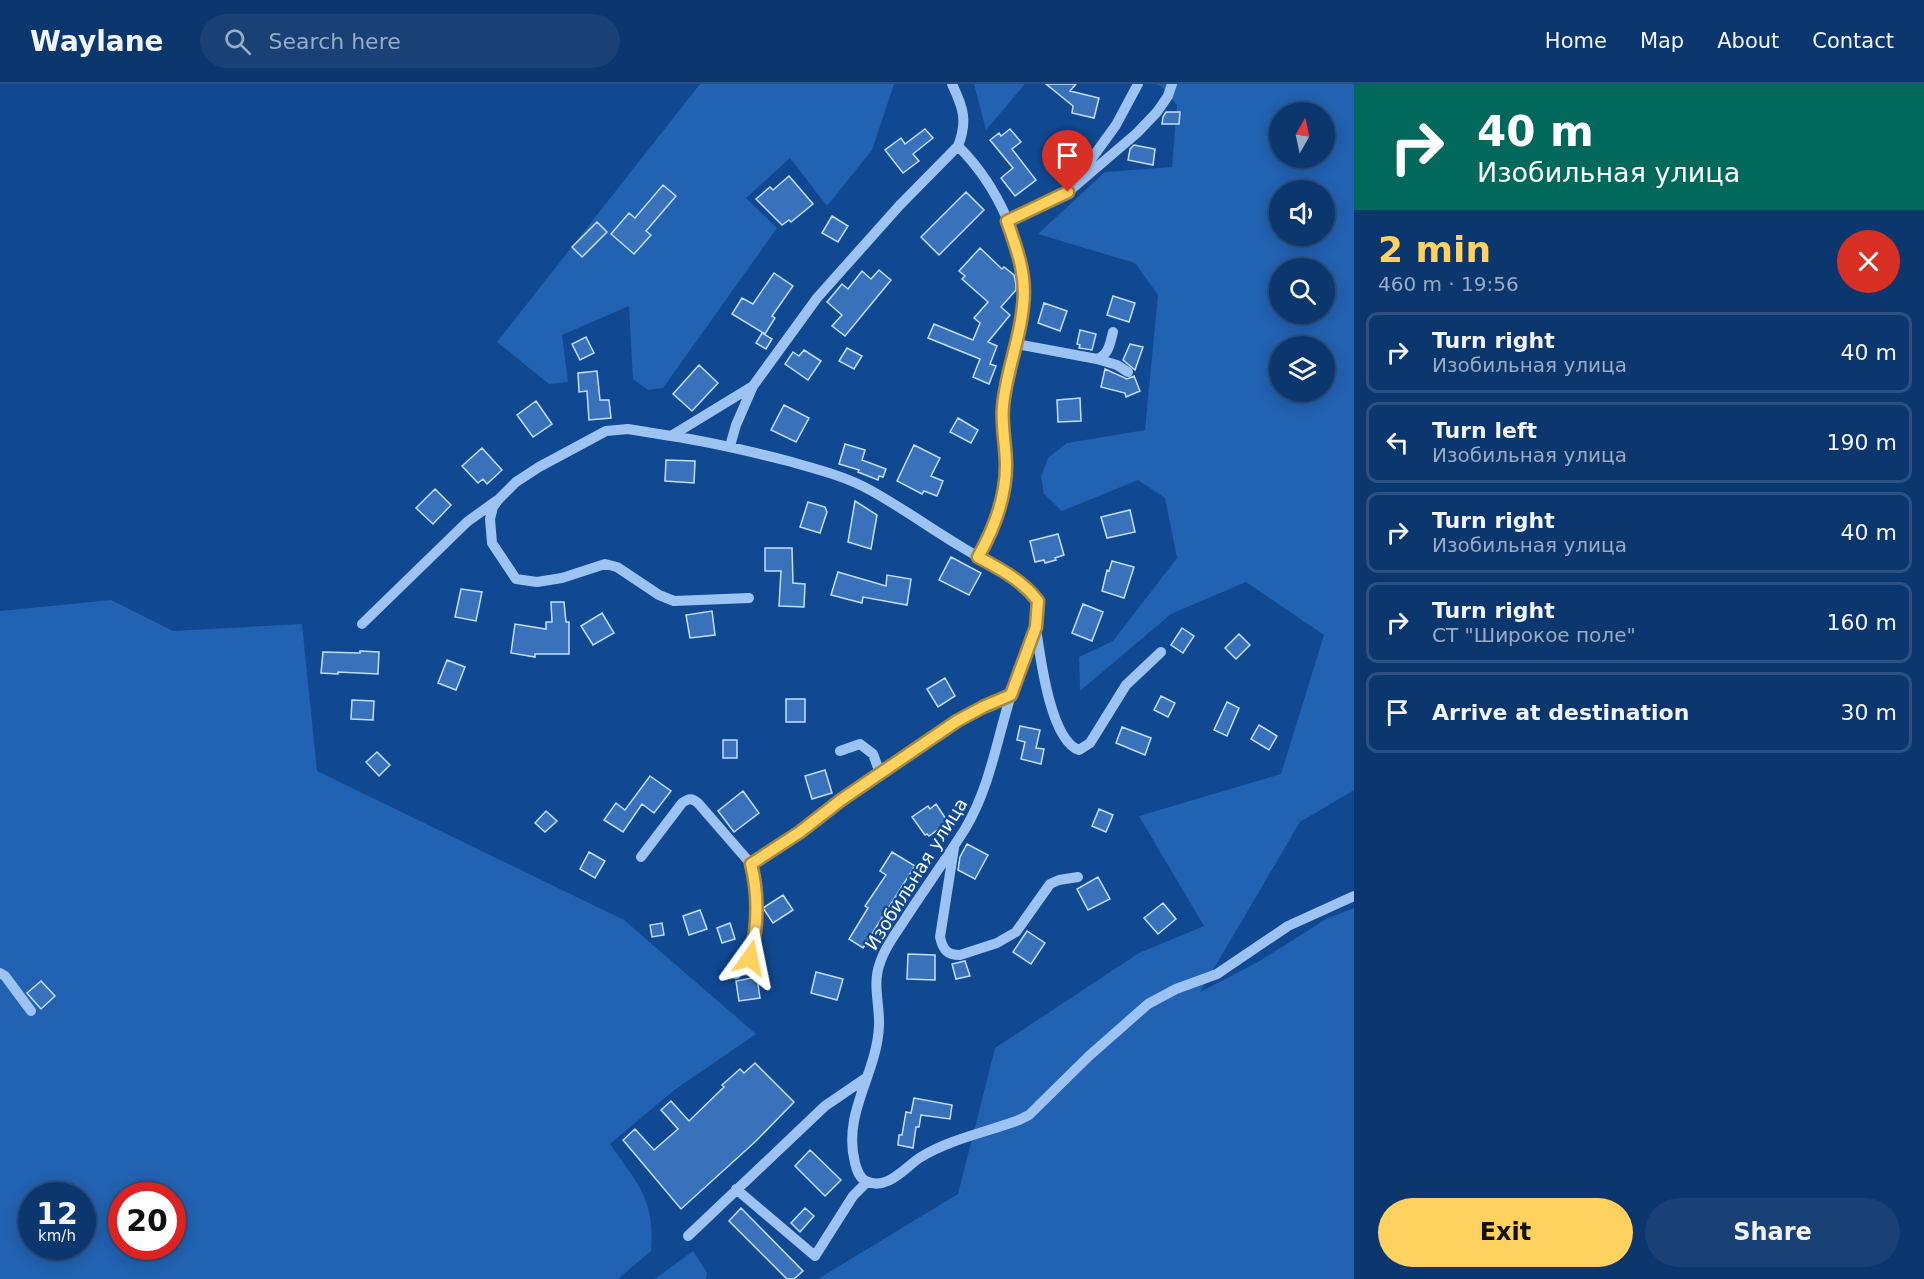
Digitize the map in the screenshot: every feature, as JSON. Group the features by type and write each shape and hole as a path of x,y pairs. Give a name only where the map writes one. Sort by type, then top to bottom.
{"street":[{"path":"730,446 736,425 753,386 817,298 899,206 958,146 962,136 964,115 952,84"},
{"path":"1068,192 1116,125 1138,84"},
{"path":"1007,221 1068,192 1137,133 1157,112 1168,96 1172,84"},
{"path":"958,146 986,179 1007,221 1021,265 1023,284 1023,306 1003,406 1006,468 1004,488 999,512 978,557"},
{"path":"1097,359 1108,349 1113,332"},
{"path":"1016,344 1097,359 1118,365 1128,372"},
{"path":"671,436 753,386"},
{"name":"Изобильная улица","path":"362,624 467,522 498,500 516,482 597,434 615,429 628,429 730,446 810,467 861,485 1009,574 1029,590 1038,601 1036,627 1011,695 979,806 892,940 879,964 876,989 879,1028 868,1076 859,1096 852,1128 853,1153 863,1179"},
{"path":"498,500 490,519 492,543 516,579 537,582 562,578 605,564 617,567 659,595 674,601 749,598"},
{"path":"1036,627 1044,678 1054,716 1063,735 1075,749 1079,750 1090,743 1126,685 1161,652"},
{"path":"751,864 957,721 1011,695"},
{"path":"840,751 860,744 873,754 880,773"},
{"path":"641,857 682,802 688,798 698,803 751,864 757,903 756,934 750,958 736,974"},
{"path":"954,844 940,937 946,952 953,955 960,955 1007,938 1016,932 1050,884 1078,877"},
{"path":"736,1190 815,1256 863,1179 875,1184 885,1182 923,1156 944,1146 1019,1120 1029,1114 1089,1056 1148,1004 1176,989 1217,974 1288,926 1354,896"},
{"path":"0,973 31,1011"},
{"path":"688,1236 825,1106 868,1076"}],"shaded area":[{"path":"700,84 894,84 872,150 827,206 790,158 746,198 777,228 663,388 648,390 633,379 629,306 562,335 568,382 549,384 497,342"},
{"path":"974,84 1025,84 986,130"},
{"path":"1157,84 1354,84 1354,790 1300,822 1200,992 1258,962 1326,919 1354,908 1354,1279 818,1279 958,1194 995,1048 1139,953 1204,926 1139,816 1281,774 1324,635 1246,582 1171,614 1080,691 1079,657 1113,641 1177,558 1165,498 1138,480 1062,511 1044,494 1041,477 1048,458 1067,443 1145,430 1158,295 1135,263 1038,234 1105,172 1172,167 1177,105"},
{"path":"111,600 173,631 302,624 317,771 624,920 756,1034 673,1091 610,1144 642,1193 647,1205 652,1233 651,1251 618,1279 0,1279 0,611"},
{"path":"693,1251 707,1273 706,1279 655,1279"}],"building":[{"path":"1046,84 1076,84 1070,91 1099,98 1094,118 1072,113 1073,106"},
{"path":"1166,112 1180,112 1179,124 1162,124"},
{"path":"925,129 933,138 913,154 919,161 903,173 885,150 901,138 905,144"},
{"path":"1010,129 1021,142 1012,149 1036,180 1015,196 1001,178 1013,168 990,140"},
{"path":"1134,145 1155,149 1153,165 1128,160 1130,149"},
{"path":"789,176 813,204 791,222 789,220 782,225 756,199 770,187 773,190"},
{"path":"663,185 676,196 646,231 651,235 634,254 611,234 629,213 635,218"},
{"path":"966,192 984,210 939,255 921,237"},
{"path":"832,216 848,226 838,242 822,233"},
{"path":"597,222 607,232 582,257 572,247"},
{"path":"980,248 1002,269 1004,267 1014,275 1016,284 1016,290 1001,307 1010,315 988,342 997,346 990,364 996,366 989,384 973,377 980,359 928,338 934,324 973,340 980,323 974,318 988,302 962,279 965,276 959,271"},
{"path":"879,270 891,280 845,336 832,326 842,315 827,302 842,284 848,289 862,271 871,279"},
{"path":"774,273 793,286 772,316 775,318 765,334 732,314 742,298 753,304"},
{"path":"1113,296 1135,303 1129,322 1107,315"},
{"path":"1044,303 1067,311 1060,331 1038,323"},
{"path":"1080,330 1096,334 1092,350 1079,348 1080,345 1077,344"},
{"path":"762,333 772,339 766,349 756,343"},
{"path":"586,337 594,353 580,360 572,344"},
{"path":"1130,344 1143,347 1135,370 1123,360"},
{"path":"847,348 862,356 854,369 839,361"},
{"path":"804,350 821,361 808,380 785,364 793,352 799,356"},
{"path":"699,365 718,383 692,411 673,394"},
{"path":"1105,369 1127,379 1134,376 1140,391 1126,397 1125,393 1101,387"},
{"path":"597,371 600,400 609,400 611,418 589,420 587,391 579,392 578,373"},
{"path":"1080,398 1081,421 1058,422 1057,400"},
{"path":"536,401 552,424 533,437 517,415"},
{"path":"784,405 809,418 796,442 771,430"},
{"path":"958,418 978,430 971,443 950,432"},
{"path":"845,444 865,450 862,460 886,469 883,477 879,476 878,480 858,472 859,470 839,464"},
{"path":"914,445 940,458 931,476 943,481 937,496 924,491 922,494 897,481"},
{"path":"482,448 502,470 487,484 483,479 478,483 462,466"},
{"path":"666,460 695,461 694,483 665,481"},
{"path":"435,489 451,505 433,524 416,508"},
{"path":"855,501 877,515 871,549 848,542"},
{"path":"808,502 825,507 827,512 820,533 800,527"},
{"path":"1130,510 1135,532 1107,538 1101,517"},
{"path":"1058,534 1064,555 1045,563 1044,560 1035,562 1030,541"},
{"path":"765,548 792,548 793,583 805,584 804,607 779,606 781,571 765,571"},
{"path":"951,557 981,573 969,595 939,580"},
{"path":"1112,561 1134,567 1124,598 1102,591 1107,570 1109,571"},
{"path":"838,572 886,586 887,575 911,579 907,605 863,597 862,603 831,595"},
{"path":"461,589 482,592 476,621 455,617"},
{"path":"551,602 564,602 566,622 569,622 569,654 535,654 535,657 511,653 515,624 546,629 546,622 552,622"},
{"path":"1083,604 1103,612 1092,641 1072,633"},
{"path":"712,611 715,635 690,638 686,615"},
{"path":"602,613 614,633 593,645 581,626"},
{"path":"1182,628 1194,636 1183,653 1171,645"},
{"path":"1239,634 1250,645 1236,659 1225,648"},
{"path":"360,651 379,652 378,674 321,673 323,652 360,653"},
{"path":"447,660 465,667 456,690 438,683"},
{"path":"945,678 955,696 938,707 927,689"},
{"path":"1161,696 1175,703 1168,717 1154,710"},
{"path":"786,699 805,699 805,722 786,722"},
{"path":"352,700 374,701 373,720 351,719"},
{"path":"1227,702 1239,708 1227,736 1214,730"},
{"path":"1259,725 1277,736 1269,750 1251,739"},
{"path":"1020,726 1040,730 1036,748 1044,749 1041,764 1021,759 1025,742 1017,740"},
{"path":"1122,727 1151,738 1145,755 1116,743"},
{"path":"723,740 737,740 737,758 723,758"},
{"path":"377,752 390,765 379,776 366,762"},
{"path":"825,770 832,793 812,799 805,776"},
{"path":"650,776 671,791 654,813 642,804 623,832 604,820 616,803 625,810"},
{"path":"743,791 759,813 734,832 718,811"},
{"path":"936,804 948,822 929,836 925,835 912,817 928,806 930,809"},
{"path":"1099,809 1113,815 1106,832 1092,826"},
{"path":"546,811 557,821 545,832 535,823"},
{"path":"967,844 988,855 975,879 958,870 960,857"},
{"path":"589,852 605,861 595,878 580,869"},
{"path":"892,852 915,866 863,948 849,939 868,908 865,906 886,875 880,871"},
{"path":"1098,877 1110,899 1088,910 1077,889"},
{"path":"783,895 793,910 773,923 763,908"},
{"path":"1163,903 1176,919 1158,934 1144,918"},
{"path":"700,910 707,929 689,935 683,916"},
{"path":"662,923 664,935 652,937 650,925"},
{"path":"730,923 735,939 722,943 717,928"},
{"path":"1027,931 1045,943 1031,964 1013,952"},
{"path":"908,954 935,955 935,980 907,979"},
{"path":"965,961 970,976 956,979 952,964"},
{"path":"816,972 843,979 837,1000 811,993"},
{"path":"757,977 760,998 739,1001 736,981"},
{"path":"41,981 55,996 41,1009 27,993"},
{"path":"755,1063 794,1102 756,1141 681,1209 623,1140 635,1129 654,1150 678,1129 661,1110 671,1101 689,1121 740,1069 744,1073"},
{"path":"914,1098 952,1105 950,1119 921,1115 919,1127 916,1127 913,1148 898,1145 906,1112 911,1113"},
{"path":"810,1150 841,1180 825,1196 795,1166"},
{"path":"741,1208 803,1271 794,1279 787,1279 729,1221"},
{"path":"805,1208 814,1216 800,1232 791,1223"}],"route":[{"path":"750,958 756,934 757,903 751,864 957,721 1011,695 1036,627 1038,601 1029,590 1009,574 978,557 999,512 1004,488 1006,468 1003,406 1023,306 1021,265 1007,221 1068,192"}]}
